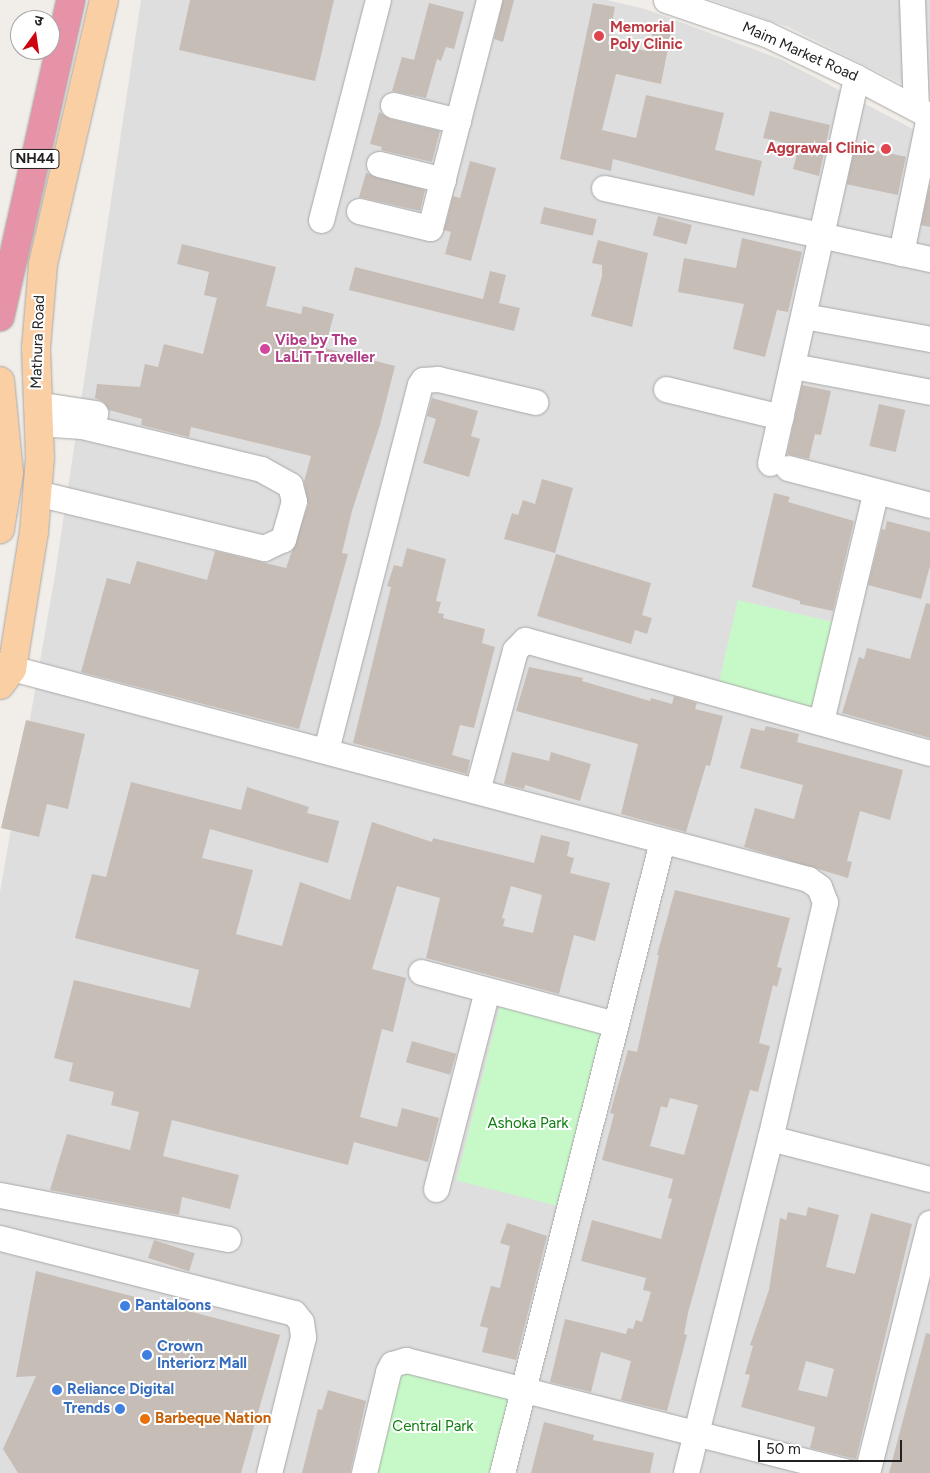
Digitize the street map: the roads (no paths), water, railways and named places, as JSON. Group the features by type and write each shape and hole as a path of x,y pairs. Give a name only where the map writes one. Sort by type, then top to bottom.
{"highway":[{"name":"NH44","path":"0,317 71,0"}],"main road":[{"name":"Mathura Road","path":"4,673 38,493 40,458 36,348 43,264 104,0"},
{"path":"0,381 9,473 0,528"}],"street":[{"path":"321,220 378,0"},
{"path":"359,211 430,228 489,0"},
{"name":"Maim Market Road","path":"666,0 766,34 856,77 925,114"},
{"path":"901,253 925,114 912,0"},
{"path":"856,77 818,236 804,316 780,417 779,465 930,506"},
{"path":"393,104 458,121"},
{"path":"379,164 443,180"},
{"path":"604,188 930,259"},
{"path":"804,316 930,339"},
{"path":"793,366 930,392"},
{"path":"326,750 420,386 424,380 438,379 535,402"},
{"path":"666,389 780,417"},
{"path":"37,413 84,410 146,428"},
{"path":"37,413 82,426 261,469 290,485"},
{"path":"38,493 264,548 283,539 294,501 285,463 280,458 197,441 184,442"},
{"path":"821,721 876,491"},
{"path":"477,791 515,650 525,640 821,721 930,754"},
{"path":"4,673 326,750 808,879 824,894 825,902 770,1138 686,1473"},
{"path":"502,1473 662,841"},
{"path":"421,972 615,1024"},
{"path":"436,1189 487,990"},
{"path":"770,1138 930,1179"},
{"path":"0,1195 228,1239"},
{"path":"867,1473 930,1223"},
{"path":"0,1238 294,1313 301,1322 303,1337 269,1473"},
{"path":"364,1473 388,1372 398,1361 415,1361 852,1473"}],"place":[{"name":"Memorial Poly Clinic","path":"599,36"},
{"name":"Aggrawal Clinic","path":"886,149"},
{"name":"Vibe by The LaLiT Traveller","path":"265,349"},
{"name":"Pantaloons","path":"125,1306"},
{"name":"Crown Interiorz Mall","path":"147,1355"},
{"name":"Reliance Digital","path":"57,1390"},
{"name":"Trends","path":"120,1409"},
{"name":"Barbeque Nation","path":"145,1419"}],"park label":[{"name":"Ashoka Park","path":"528,1124"},
{"name":"Central Park","path":"433,1427"}]}
